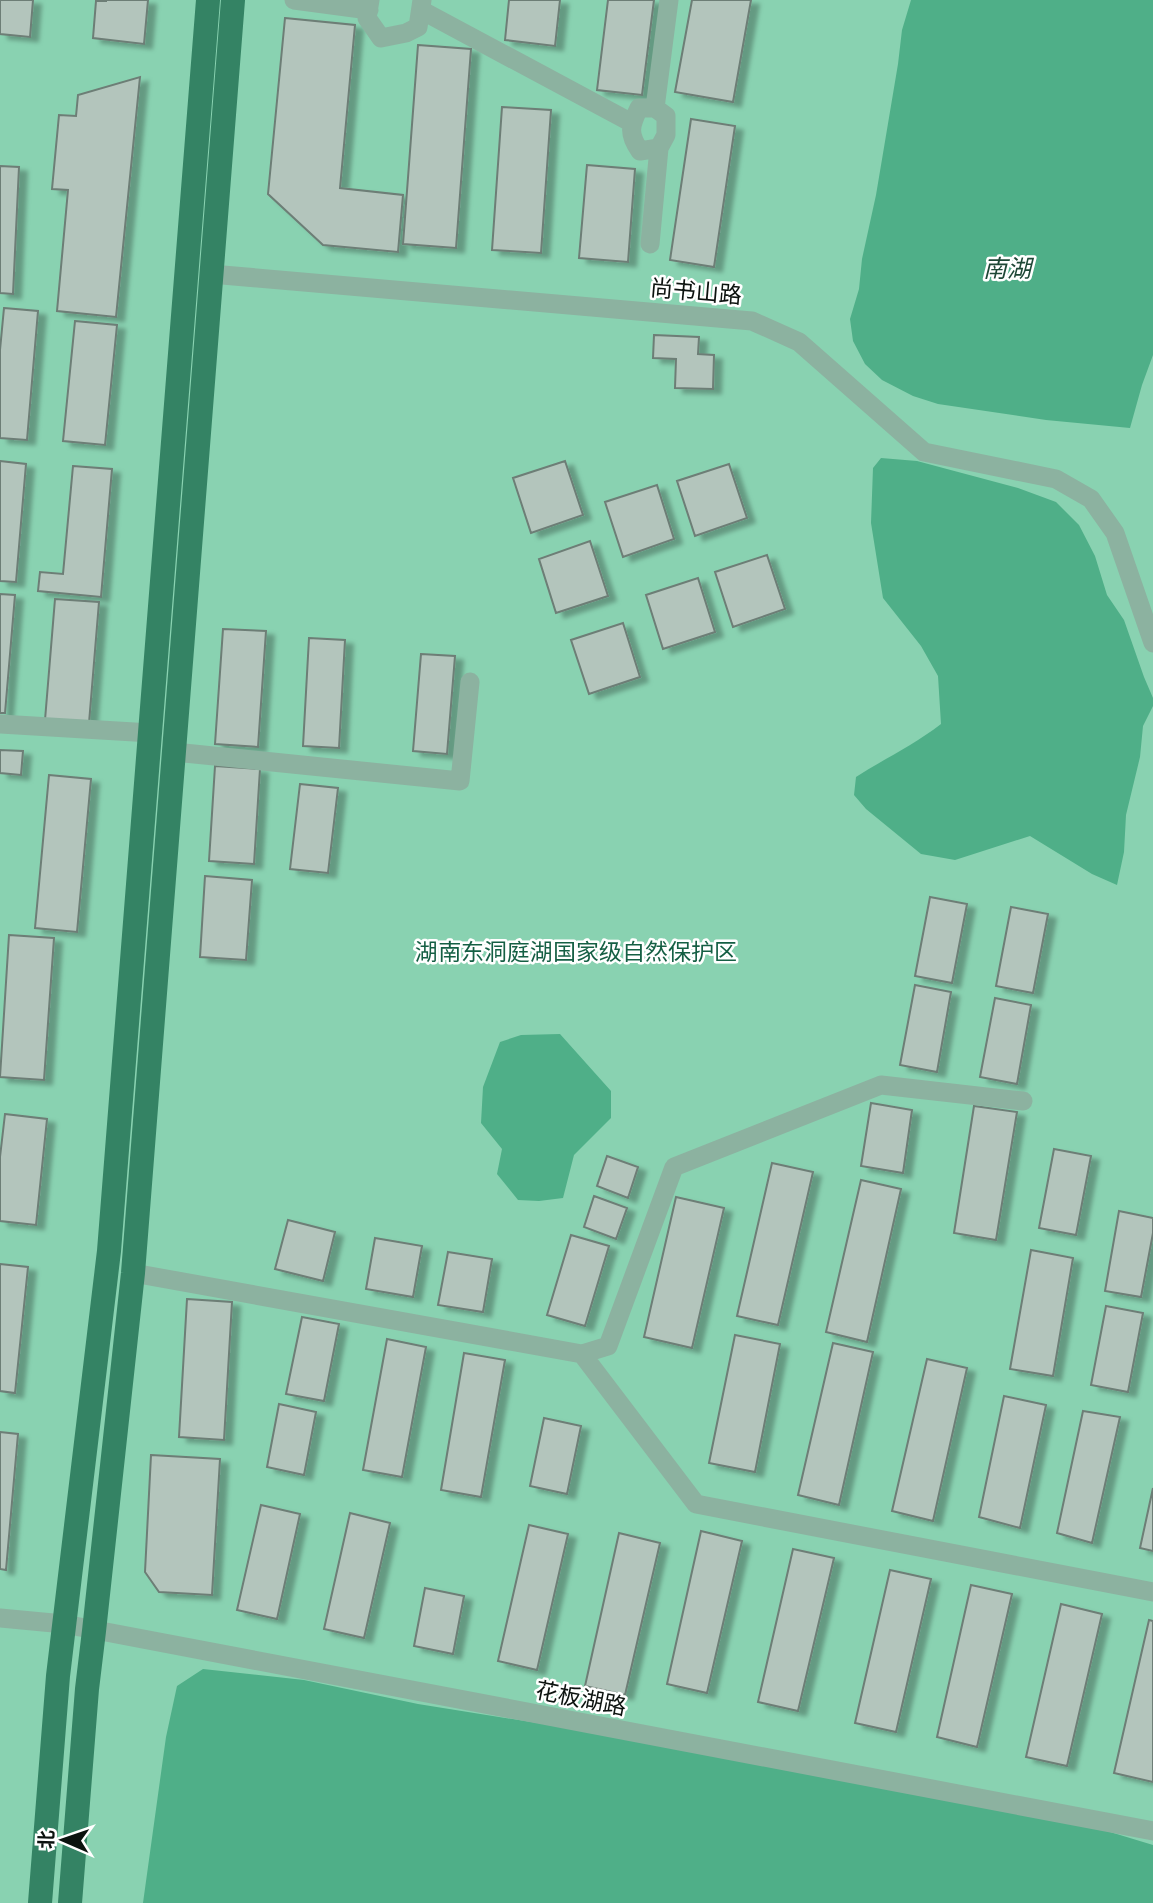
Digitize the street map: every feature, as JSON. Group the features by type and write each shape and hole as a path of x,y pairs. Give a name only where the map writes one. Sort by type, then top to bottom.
{"main road":[{"path":"40,1903 58,1676 109,1251 208,0"},
{"path":"70,1903 86,1689 133,1273 233,0"}],"street":[{"path":"294,0 369,5 367,18 381,38 406,33 418,27 422,5 632,123"},
{"path":"655,108 669,0"},
{"path":"650,244 659,148 666,135 666,116 655,108 639,108 632,123 632,139 640,151 659,148"},
{"name":"尚书山路","path":"211,274 752,321 799,342 924,452 1056,479 1091,499 1115,533 1153,643"},
{"path":"174,752 460,781 470,682"},
{"path":"0,724 151,733"},
{"path":"133,1273 582,1354 608,1346 674,1167 881,1085 1023,1101"},
{"path":"582,1354 696,1504 1153,1592"},
{"name":"花板湖路","path":"0,1618 64,1624 1153,1831"}],"green space":[{"name":"湖南东洞庭湖国家级自然保护区","path":"0,0 1153,0 1153,1903 0,1903"}],"water":[{"name":"南湖","path":"911,0 1153,0 1153,355 1130,428 1046,420 938,404 913,396 882,380 865,364 853,341 850,319 859,289 862,259 876,195 902,30"},
{"path":"881,458 917,461 1018,488 1056,502 1079,525 1095,556 1107,595 1124,620 1153,698 1153,706 1143,726 1140,757 1126,815 1124,852 1117,885 1092,874 1030,836 955,860 921,854 866,809 854,795 856,777 941,724 938,676 921,646 883,598 871,523 873,468"},
{"path":"560,1034 611,1091 611,1118 574,1155 563,1198 518,1200 497,1174 502,1149 481,1123 483,1087 500,1042 521,1035"},
{"path":"203,1669 304,1680 418,1704 663,1743 1087,1825 1153,1845 1153,1903 143,1903 166,1737 177,1686"}],"building":[{"path":"0,0 33,0 30,37 0,34"},
{"path":"148,0 144,44 93,38 96,1"},
{"path":"509,0 560,0 555,46 505,40"},
{"path":"608,0 654,0 642,95 597,90"},
{"path":"692,0 751,0 733,102 675,92"},
{"path":"285,18 355,25 340,188 403,195 398,252 323,245 268,194"},
{"path":"418,45 471,49 456,248 403,244"},
{"path":"140,77 116,317 57,311 68,190 52,189 59,115 76,116 78,95"},
{"path":"502,107 551,110 541,253 492,250"},
{"path":"691,119 735,126 714,267 670,260"},
{"path":"587,165 635,169 628,262 579,258"},
{"path":"0,166 19,167 13,294 0,293"},
{"path":"4,308 38,311 27,440 0,438 0,350"},
{"path":"75,321 117,325 105,445 63,441"},
{"path":"654,335 699,337 698,354 714,355 713,389 675,388 676,359 653,358"},
{"path":"0,461 26,464 16,582 0,581"},
{"path":"565,461 583,515 531,533 513,478"},
{"path":"729,464 747,518 695,536 677,481"},
{"path":"73,466 112,469 101,597 38,591 40,572 63,574"},
{"path":"657,485 674,539 623,557 605,502"},
{"path":"590,541 608,596 556,613 539,559"},
{"path":"767,555 785,609 733,627 715,572"},
{"path":"698,578 715,632 663,649 646,595"},
{"path":"0,594 15,595 5,713 0,713"},
{"path":"55,599 99,602 89,723 45,720"},
{"path":"623,623 640,677 589,694 571,640"},
{"path":"223,629 266,631 258,747 215,744"},
{"path":"309,638 345,640 339,748 303,746"},
{"path":"421,654 455,656 447,754 413,751"},
{"path":"0,750 23,751 21,775 0,773"},
{"path":"215,766 260,769 254,864 209,861"},
{"path":"49,775 91,779 77,932 35,928"},
{"path":"300,784 338,788 328,873 290,869"},
{"path":"205,876 252,880 246,960 200,957"},
{"path":"930,897 967,904 952,983 915,976"},
{"path":"1011,907 1048,914 1033,993 996,986"},
{"path":"9,935 54,938 44,1080 0,1077"},
{"path":"915,985 951,992 937,1072 900,1065"},
{"path":"995,998 1031,1005 1017,1084 980,1077"},
{"path":"871,1103 912,1110 903,1173 861,1166"},
{"path":"974,1106 1017,1112 996,1240 954,1233"},
{"path":"5,1114 47,1119 36,1225 0,1221 0,1157"},
{"path":"1054,1149 1091,1156 1076,1235 1039,1228"},
{"path":"607,1156 638,1167 628,1198 597,1186"},
{"path":"772,1163 813,1172 778,1325 737,1316"},
{"path":"861,1180 901,1189 867,1342 826,1332"},
{"path":"594,1196 627,1208 616,1239 584,1227"},
{"path":"676,1197 724,1208 692,1348 644,1337"},
{"path":"1119,1211 1153,1218 1153,1233 1141,1297 1105,1291"},
{"path":"288,1220 335,1232 323,1281 275,1269"},
{"path":"571,1235 609,1246 585,1326 547,1315"},
{"path":"375,1238 422,1246 413,1297 366,1289"},
{"path":"1031,1250 1073,1258 1053,1376 1010,1369"},
{"path":"448,1252 492,1259 483,1312 438,1305"},
{"path":"0,1264 28,1267 15,1393 0,1391"},
{"path":"187,1299 232,1302 224,1440 179,1437"},
{"path":"1106,1306 1143,1313 1128,1392 1091,1385"},
{"path":"302,1317 339,1324 324,1401 286,1394"},
{"path":"735,1335 780,1344 755,1472 709,1463"},
{"path":"387,1339 426,1347 402,1477 363,1470"},
{"path":"833,1343 873,1352 839,1505 798,1495"},
{"path":"464,1353 505,1360 481,1497 441,1490"},
{"path":"927,1359 967,1368 933,1521 892,1511"},
{"path":"1004,1396 1046,1405 1020,1528 979,1517"},
{"path":"279,1404 316,1412 304,1475 267,1467"},
{"path":"1083,1411 1120,1417 1092,1543 1057,1533"},
{"path":"544,1418 581,1426 567,1494 530,1486"},
{"path":"0,1432 18,1434 6,1570 0,1569"},
{"path":"151,1455 220,1459 212,1595 159,1592 145,1572"},
{"path":"1153,1488 1153,1551 1140,1548"},
{"path":"261,1505 300,1514 277,1619 237,1610"},
{"path":"350,1513 390,1523 364,1638 324,1629"},
{"path":"529,1525 568,1534 537,1670 498,1661"},
{"path":"701,1531 742,1541 707,1693 667,1684"},
{"path":"619,1533 660,1543 625,1695 585,1686"},
{"path":"793,1549 834,1558 798,1711 758,1702"},
{"path":"890,1570 931,1579 896,1732 855,1723"},
{"path":"971,1585 1012,1594 977,1747 937,1737"},
{"path":"425,1588 464,1596 453,1654 414,1646"},
{"path":"1061,1604 1102,1614 1067,1766 1026,1757"},
{"path":"1149,1620 1153,1621 1153,1782 1114,1773"}]}
